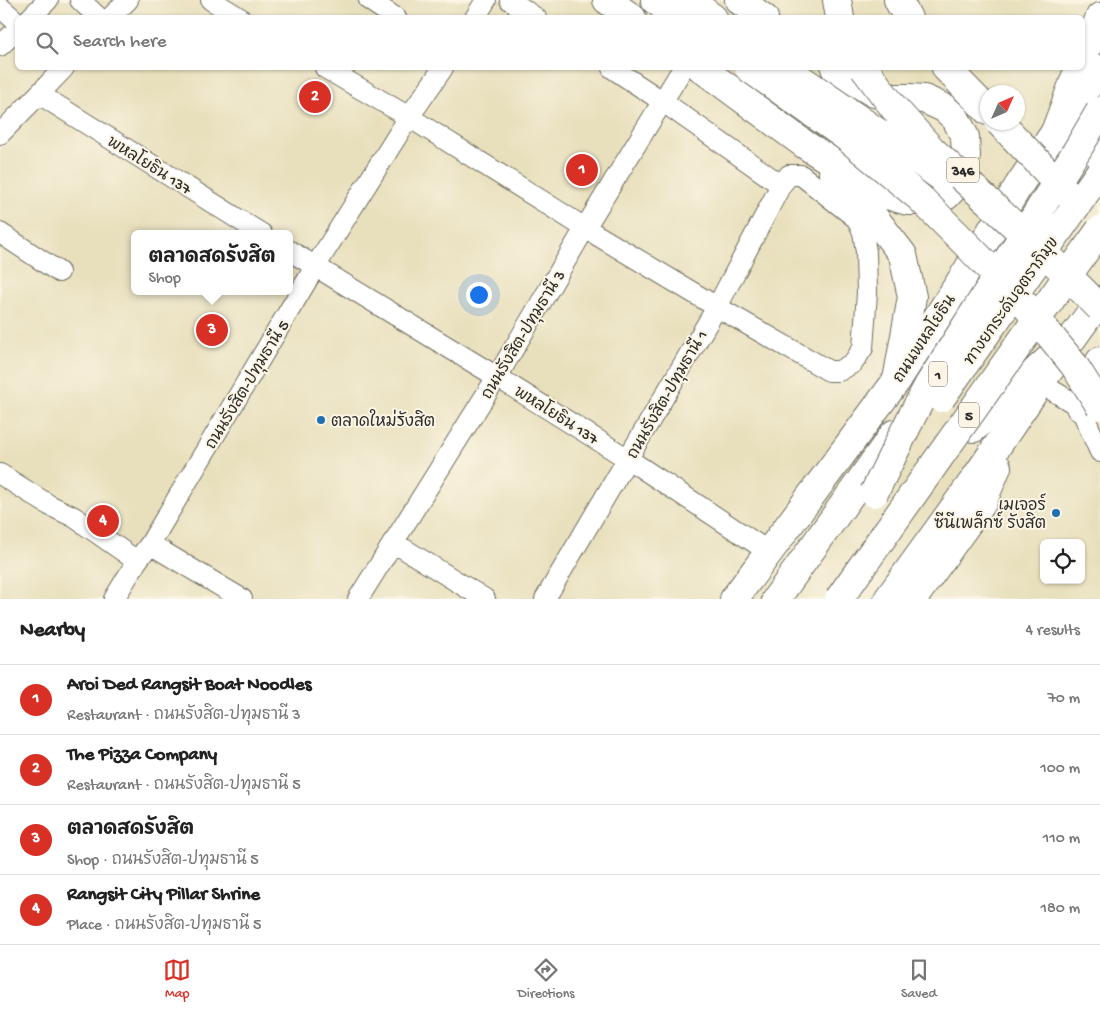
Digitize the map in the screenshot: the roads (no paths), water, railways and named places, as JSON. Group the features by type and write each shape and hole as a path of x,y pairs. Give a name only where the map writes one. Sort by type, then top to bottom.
{"main road":[{"path":"607,0 628,15"},
{"path":"655,0 675,15"},
{"path":"689,0 709,15"},
{"path":"739,0 760,15"},
{"path":"837,0 840,15"},
{"path":"898,0 906,15"},
{"path":"1085,53 1100,17"},
{"name":"ถนนพหลโยธิน","path":"734,599 897,380 967,271 1019,185 1100,68"},
{"name":"346","path":"705,70 804,144 884,194 908,201 923,201 946,196 961,180 966,156 965,136 956,119 944,108 924,99 894,98 874,93 851,72"},
{"path":"753,70 845,136 920,198 1026,306 1074,365 1090,406"},
{"path":"788,70 912,156 1052,260"},
{"path":"948,70 980,103"},
{"path":"1054,132 1079,70"},
{"path":"804,144 835,141 843,137 857,122 861,114 860,105 851,72"},
{"path":"851,72 894,108 932,150 1052,260 1100,308"},
{"path":"874,493 928,386 1100,111"},
{"path":"1007,130 1100,230"},
{"path":"804,144 873,216 902,255 912,297 897,380"},
{"name":"ถนนพหลโยธิน","path":"776,599 1100,149"},
{"name":"ทางยกระดับอุตราภิมุข","path":"799,599 1100,174"},
{"name":"ทางยกระดับอุตราภิมุข","path":"839,599 1100,230"},
{"path":"852,599 1100,251"},
{"path":"888,599 1100,300"},
{"path":"974,428 1073,337"},
{"path":"1090,406 1093,373 1100,361"},
{"path":"913,599 982,503 1015,422"}],"street":[{"path":"33,15 48,0"},
{"path":"80,0 96,15"},
{"path":"113,15 128,0"},
{"path":"211,0 235,15"},
{"path":"369,0 392,15"},
{"path":"477,15 486,0"},
{"path":"510,0 532,15"},
{"path":"0,7 15,20"},
{"path":"0,46 15,32"},
{"path":"0,134 62,70"},
{"path":"328,70 409,117 716,308 829,371 839,371 853,363 863,348 867,293 866,252 863,232 857,219 801,176 789,175 781,185 615,70"},
{"name":"ถนนรังสิต-ปทุมธานี 5","path":"114,599 137,561 150,544 315,267 409,117 442,70"},
{"name":"ถนนรังสิต-ปทุมธานี 3","path":"358,599 497,377 682,70"},
{"name":"พหลโยธิน 137","path":"39,94 256,230"},
{"name":"ถนนรังสิต-ปทุมธานี 1","path":"545,599 716,308 781,185"},
{"path":"0,232 59,272"},
{"name":"พหลโยธิน 137","path":"293,253 628,459 769,552"},
{"path":"1040,383 1090,406 1100,452"},
{"path":"0,474 48,505 74,517 137,561"},
{"path":"393,542 485,599"},
{"path":"150,544 242,599"}],"place":[{"name":"The Pizza Company","path":"315,97"},
{"name":"Aroi Ded Rangsit Boat Noodles","path":"582,170"},
{"name":"ตลาดสดรังสิต","path":"212,330"},
{"name":"ตลาดใหม่รังสิต","path":"321,420"},
{"name":"เมเจอร์ ซีนีเพล็กซ์ รังสิต","path":"1056,513"},
{"name":"Rangsit City Pillar Shrine","path":"103,521"}]}
